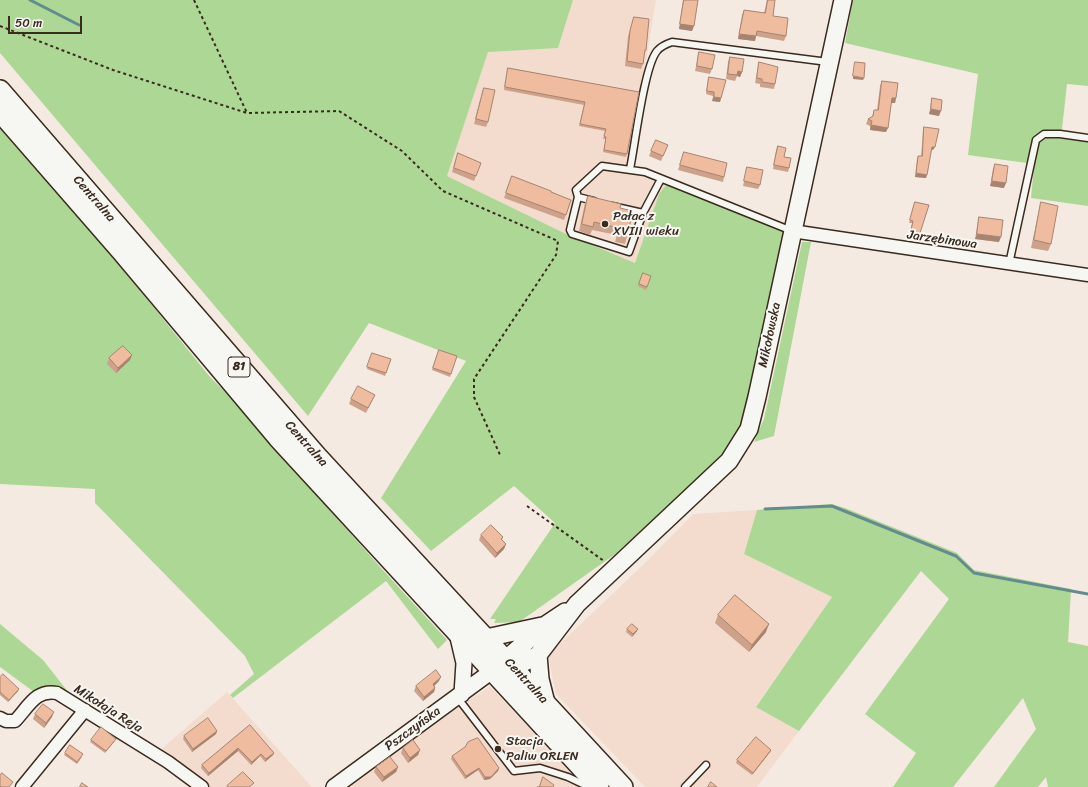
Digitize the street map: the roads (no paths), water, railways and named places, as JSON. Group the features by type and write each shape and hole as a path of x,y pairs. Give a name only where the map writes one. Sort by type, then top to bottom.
{"main road":[{"name":"Mikołowska","path":"504,666 538,655 577,604 729,461 749,429 843,0"},
{"name":"Centralna","path":"0,90 307,445 486,638 504,666 600,787"},
{"name":"Centralna","path":"0,112 166,303 278,438 457,633 504,666 546,703 623,787"},
{"name":"Mikołowska","path":"504,666 544,626 577,604"},
{"path":"486,638 544,626"},
{"path":"538,655 540,679 546,703"}],"street":[{"name":"Jarzębinowa","path":"792,231 1088,275"},
{"path":"457,633 464,663 460,695"},
{"name":"Pszczyńska","path":"334,787 460,695 504,666"},
{"name":"Mikołaja Reja","path":"0,718 6,721 16,721 39,695 47,691 57,694 168,762 202,787"},
{"path":"22,787 84,710"}],"lane":[{"path":"630,169 646,80 656,52 663,45 672,42 829,62"},
{"path":"1009,264 1036,140 1044,134 1060,134 1088,138"},
{"path":"661,179 643,213 629,252 572,234 570,230 578,197 576,190 602,166 630,169 661,179 792,231"},
{"path":"578,197 600,203"},
{"path":"607,204 643,213"},
{"path":"460,695 514,771 540,768 568,777 589,787"},
{"path":"685,787 706,765"}],"waterway":[{"path":"30,0 79,25"},
{"path":"765,509 832,506 956,556 974,573 1088,594"}],"place":[{"name":"Pałac z XVIII wieku","path":"605,224"},
{"name":"Stacja Paliw ORLEN","path":"498,749"}]}
